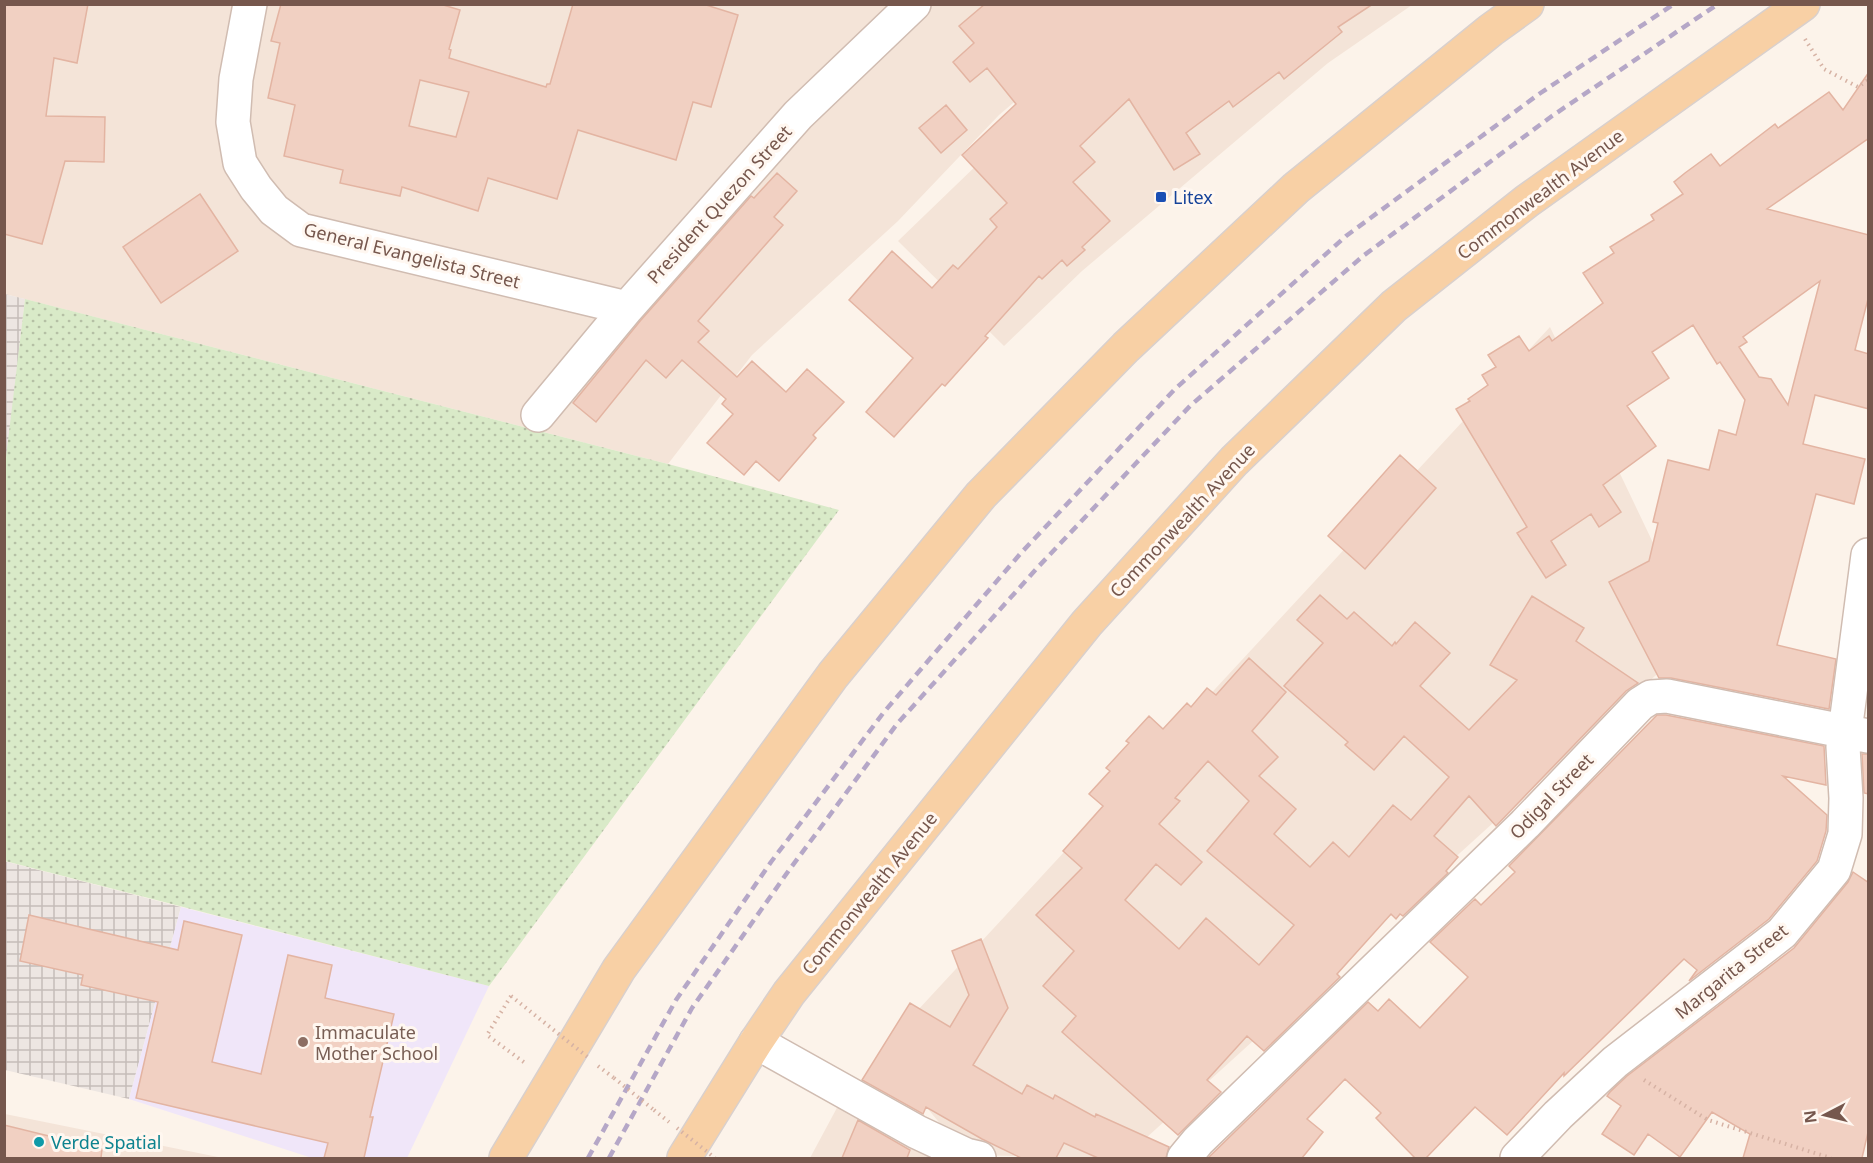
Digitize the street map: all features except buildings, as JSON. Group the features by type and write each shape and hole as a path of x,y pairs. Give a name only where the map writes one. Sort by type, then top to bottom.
{"main road":[{"path":"506,1158 619,969 819,694 981,495 1126,347 1296,188 1491,30 1527,4"},
{"name":"Commonwealth Avenue","path":"684,1158 756,1042 796,984 1088,623 1234,461 1394,306 1527,201 1803,4"}],"street":[{"name":"General Evangelista Street","path":"250,4 236,79 233,122 240,163 273,210 301,230 627,308"},
{"name":"President Quezon Street","path":"538,415 627,308 798,115 914,4"},
{"path":"1856,734 1869,555"},
{"name":"Odigal Street","path":"1184,1158 1525,824 1640,704 1651,697 1667,696 1856,734"},
{"name":"Margarita Street","path":"1517,1158 1558,1115 1615,1062 1782,933 1834,870 1845,834 1846,798 1843,747 1856,734"},
{"path":"756,1042 917,1132 966,1155 979,1158"}],"path":[{"path":"1824,69 1858,87 1869,80"},
{"path":"551,1083 487,1035 511,996 715,1158"},
{"path":"1615,1062 1708,1120 1831,1158"}],"shaded area":[{"path":"5,5 1412,5 1328,63 1082,271 1004,346 898,241 1039,105 1026,92 999,115 898,221 752,355 668,464 5,294"},
{"path":"5,294 25,299 5,474"},
{"path":"1550,327 1698,637 1124,1158 966,1155 880,1051"},
{"path":"4,861 181,907 129,1099 5,1070"},
{"name":"Immaculate Mother School","path":"181,907 489,986 407,1158 312,1158 129,1099"},
{"path":"839,1104 945,1158 810,1158"},
{"path":"5,1114 223,1158 5,1158"}],"green space":[{"path":"25,299 839,510 489,986 5,861 4,474"}],"railway":[{"path":"588,1158 676,1000 771,862 884,712 1021,553 1175,389 1346,236 1539,94 1674,4"},
{"path":"609,1158 692,1008 787,873 897,724 1039,566 1190,406 1363,256 1552,116 1718,4"}],"place":[{"name":"Litex","path":"1161,197"},
{"name":"Immaculate Mother School","path":"303,1042"},
{"name":"Verde Spatial","path":"39,1142"}]}
